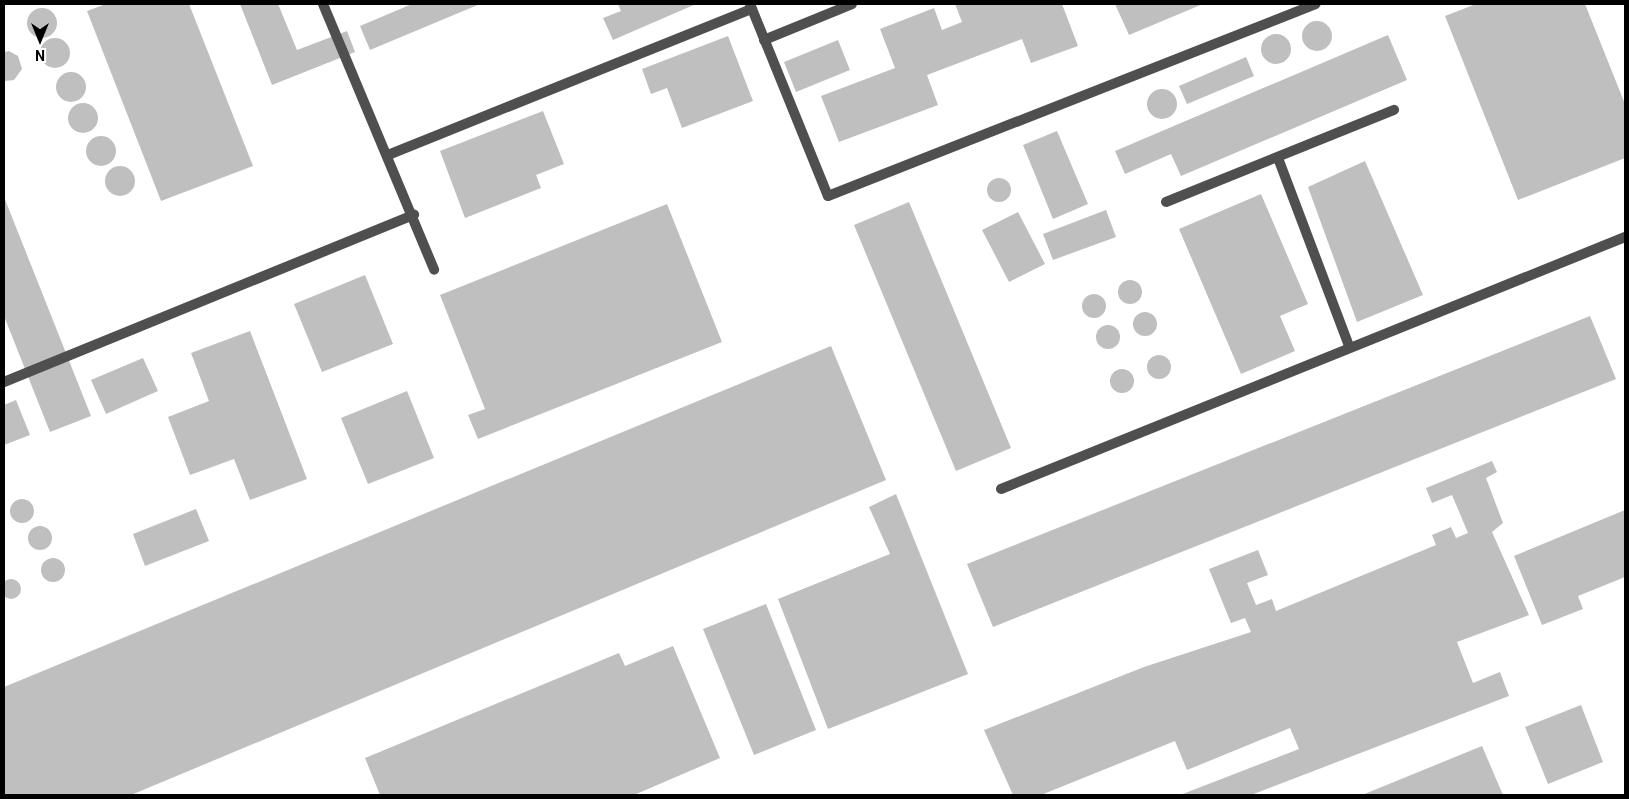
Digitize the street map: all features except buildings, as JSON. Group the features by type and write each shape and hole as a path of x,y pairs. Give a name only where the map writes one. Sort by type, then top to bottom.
{"lane":[{"path":"323,4 414,215 434,270"},
{"path":"764,40 852,4"},
{"path":"388,156 751,7 828,196 1316,4"},
{"path":"1166,202 1394,110"},
{"path":"1278,158 1349,346"},
{"path":"4,382 414,215"},
{"path":"1001,489 1349,346 1625,237"}]}
